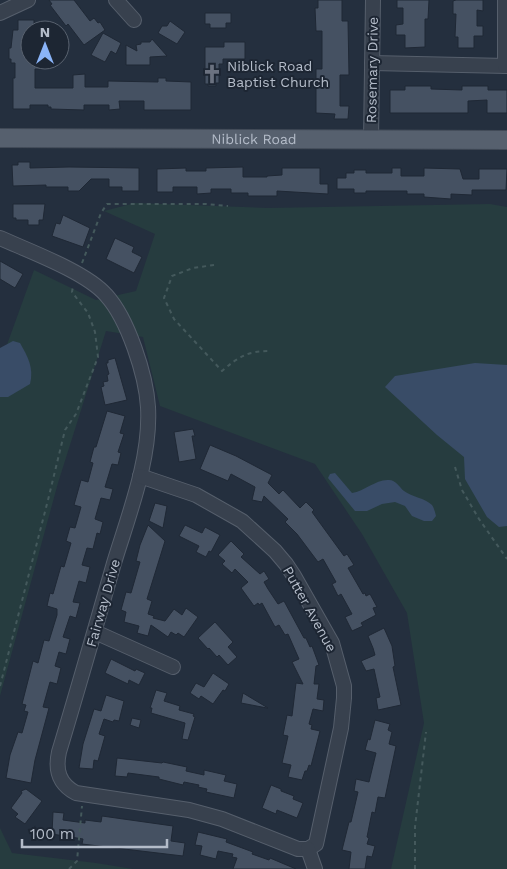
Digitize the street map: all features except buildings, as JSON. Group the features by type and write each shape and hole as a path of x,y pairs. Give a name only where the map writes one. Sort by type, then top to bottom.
{"main road":[{"name":"Niblick Road","path":"0,138 507,140"}],"street":[{"path":"0,13 28,0"},
{"path":"116,0 134,20"},
{"name":"Rosemary Drive","path":"371,140 372,0"},
{"path":"372,63 506,66 505,0"},
{"name":"Fairway Drive","path":"0,238 80,275 97,286 107,296 117,310 130,337 139,362 148,407 148,428 140,476 57,762 61,780 76,793 189,810 222,818 298,849 308,849"},
{"name":"Putter Avenue","path":"140,476 196,495 242,522 286,564 332,643 344,686 341,728 316,844 308,849"},
{"path":"95,632 173,667"},
{"path":"308,849 316,869"}],"path":[{"path":"81,265 101,214 107,204 206,204 228,206"},
{"path":"214,265 193,268 172,276 164,298 174,318 222,371 236,359 254,351 269,351"},
{"path":"0,686 64,430 76,414 98,357 94,332 88,313 72,292 73,286"},
{"path":"455,467 462,490 479,519 507,559"},
{"path":"416,869 416,819 426,732"},
{"path":"69,869 77,861 82,806"}],"green space":[{"path":"135,203 268,208 490,204 507,207 507,869 391,869 424,723 407,613 362,534 315,464 160,406 143,337 106,331 58,483 0,696 0,364 34,270 96,300 136,291 155,234 104,211"},
{"path":"0,828 12,853 133,869 0,869"}],"water":[{"path":"13,341 20,343 28,358 31,368 30,384 8,397 0,397 0,348"},
{"path":"475,363 507,365 507,526 499,527 487,517 465,479 464,457 385,387 395,376"},
{"path":"335,473 352,493 380,481 394,481 407,493 432,505 436,516 432,521 424,521 412,516 405,506 395,502 382,504 367,511 355,511 328,478 330,474"}],"place":[{"name":"Niblick Road Baptist Church","path":"212,74"}]}
